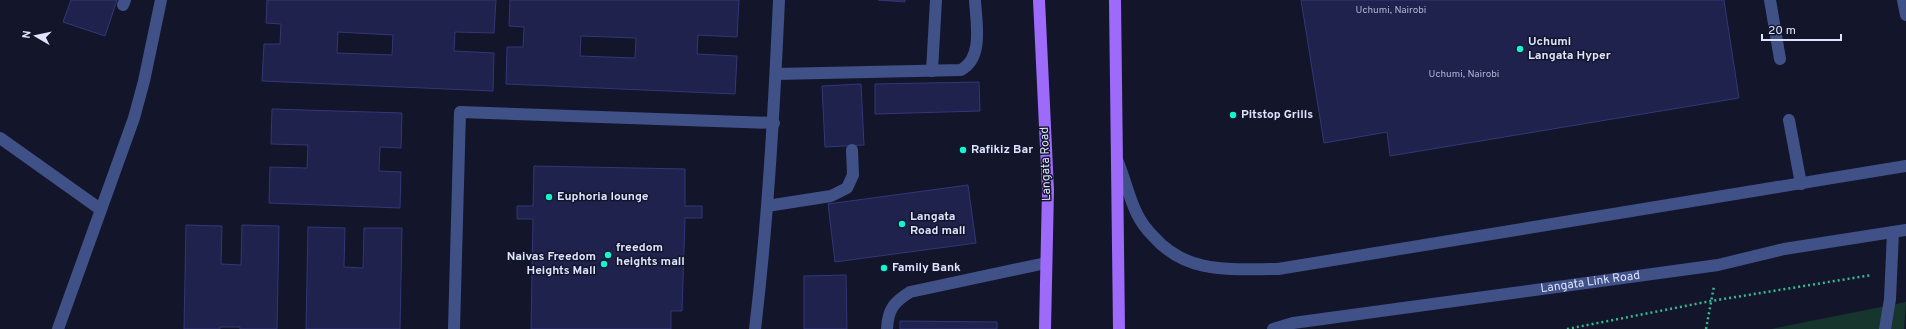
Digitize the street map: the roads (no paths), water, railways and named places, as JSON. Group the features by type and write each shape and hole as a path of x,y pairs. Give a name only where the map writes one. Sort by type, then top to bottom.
{"main road":[{"name":"Langata Road","path":"1039,0 1048,190 1045,329"},
{"path":"1115,0 1119,329"}],"street":[{"path":"58,329 134,118 144,81 161,0"},
{"path":"755,329 764,257 774,123 779,0"},
{"path":"932,70 936,0"},
{"path":"776,74 961,70 968,66 973,58 976,47 975,0"},
{"path":"1770,0 1780,59"},
{"path":"1903,0 1906,15"},
{"path":"454,329 460,112 774,123"},
{"path":"1789,120 1800,184"},
{"path":"0,138 100,210"},
{"path":"767,206 831,196 847,188 853,175 852,150"},
{"path":"1118,162 1137,214 1146,229 1166,250 1183,259 1204,267 1231,269 1278,268 1906,166"},
{"name":"Langata Link Road","path":"1273,329 1293,323 1718,266 1784,249 1906,230"},
{"path":"1885,329 1890,300 1893,232"},
{"path":"887,329 888,319 896,301 910,292 1046,263"}],"place":[{"name":"Uchumi Langata Hyper","path":"1520,49"},
{"name":"Pitstop Grills","path":"1233,115"},
{"name":"Rafikiz Bar","path":"963,150"},
{"name":"Euphoria lounge","path":"549,197"},
{"name":"Langata Road mall","path":"902,224"},
{"name":"freedom heights mall","path":"608,255"},
{"name":"Naivas Freedom Heights Mall","path":"604,264"},
{"name":"Family Bank","path":"884,268"}]}
